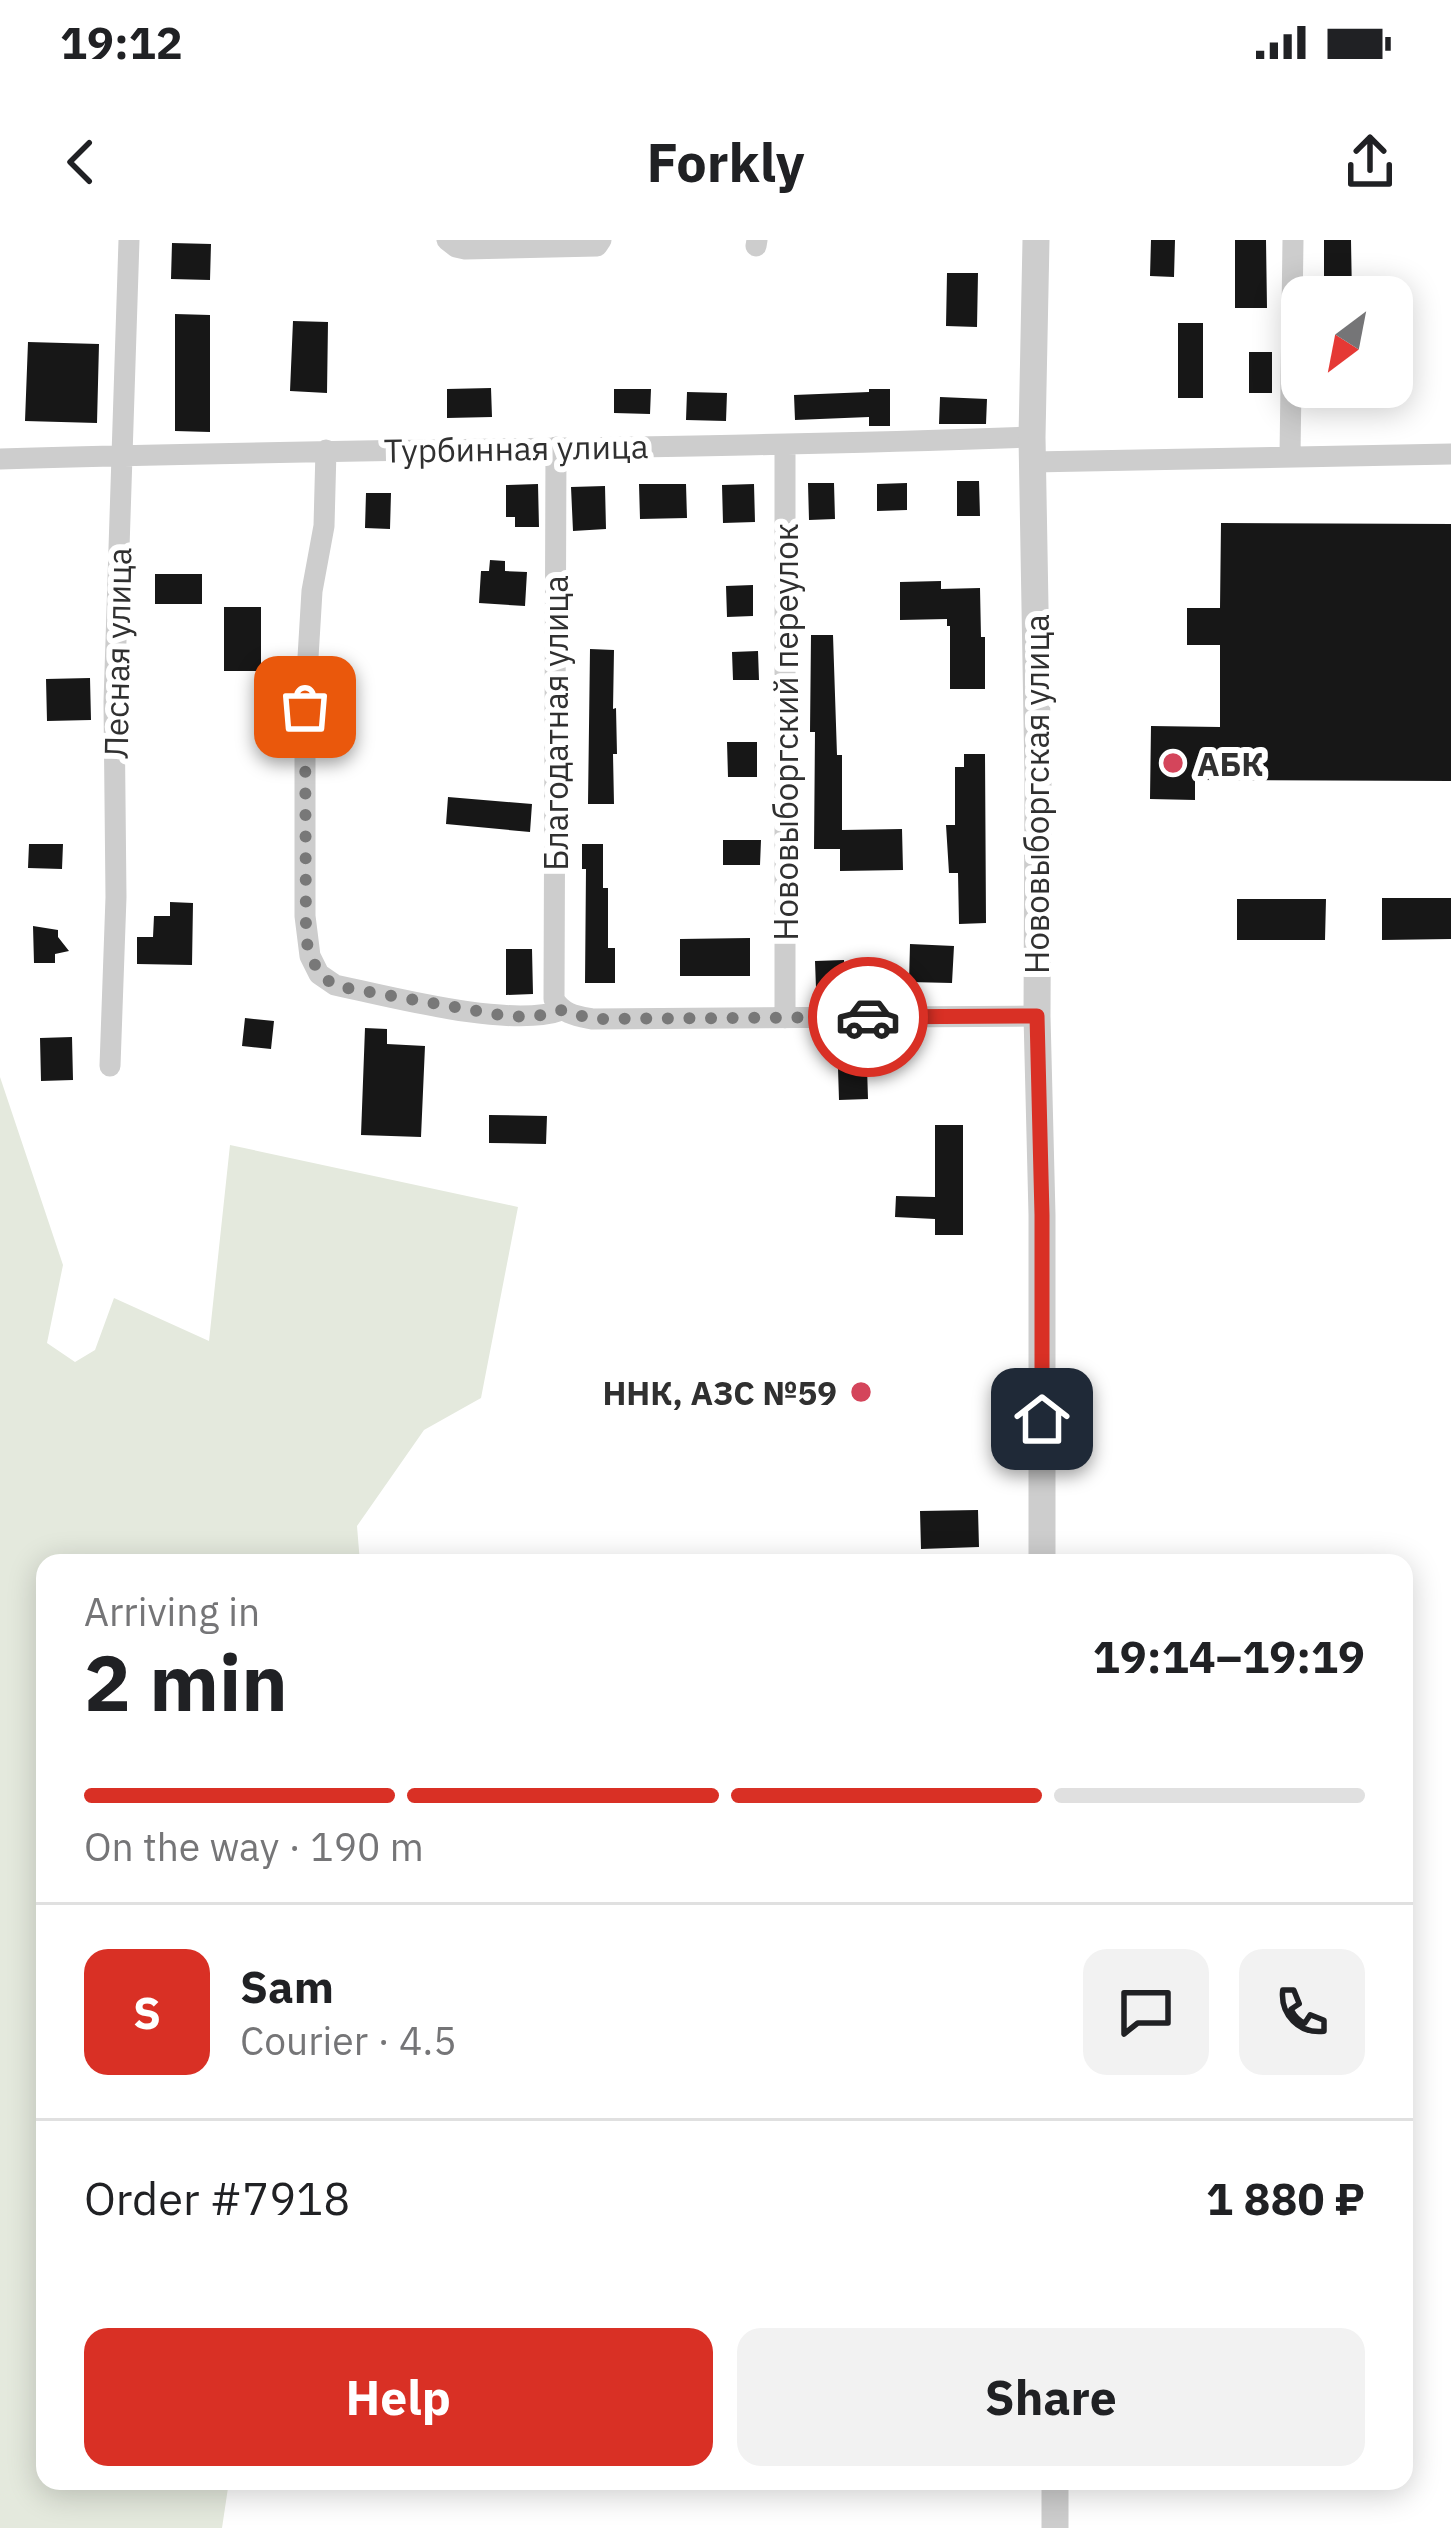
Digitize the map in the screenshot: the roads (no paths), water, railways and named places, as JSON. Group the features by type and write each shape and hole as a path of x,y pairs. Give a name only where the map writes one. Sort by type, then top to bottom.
{"street":[{"name":"Лесная улица","path":"110,1066 116,897 114,702 129,240"},
{"path":"447,240 465,249 597,246 601,240"},
{"name":"Нововыборгская улица","path":"1036,240 1032,450 1042,1554"},
{"path":"1290,456 1293,240"},
{"name":"Турбинная улица","path":"0,459 326,450 785,446 1290,456 1451,454"},
{"name":"Нововыборгский переулок","path":"785,446 785,1018"},
{"name":"Благодатная улица","path":"556,447 558,1004"},
{"path":"326,450 324,526 312,591 305,707 305,916 310,956 319,974 335,986 506,1016 533,1017 558,1004 592,1019 1037,1016"},
{"path":"1055,2490 1055,2528"}],"place":[{"name":"АБК","path":"1173,763"},
{"name":"ННК, АЗС №59","path":"861,1392"}]}
